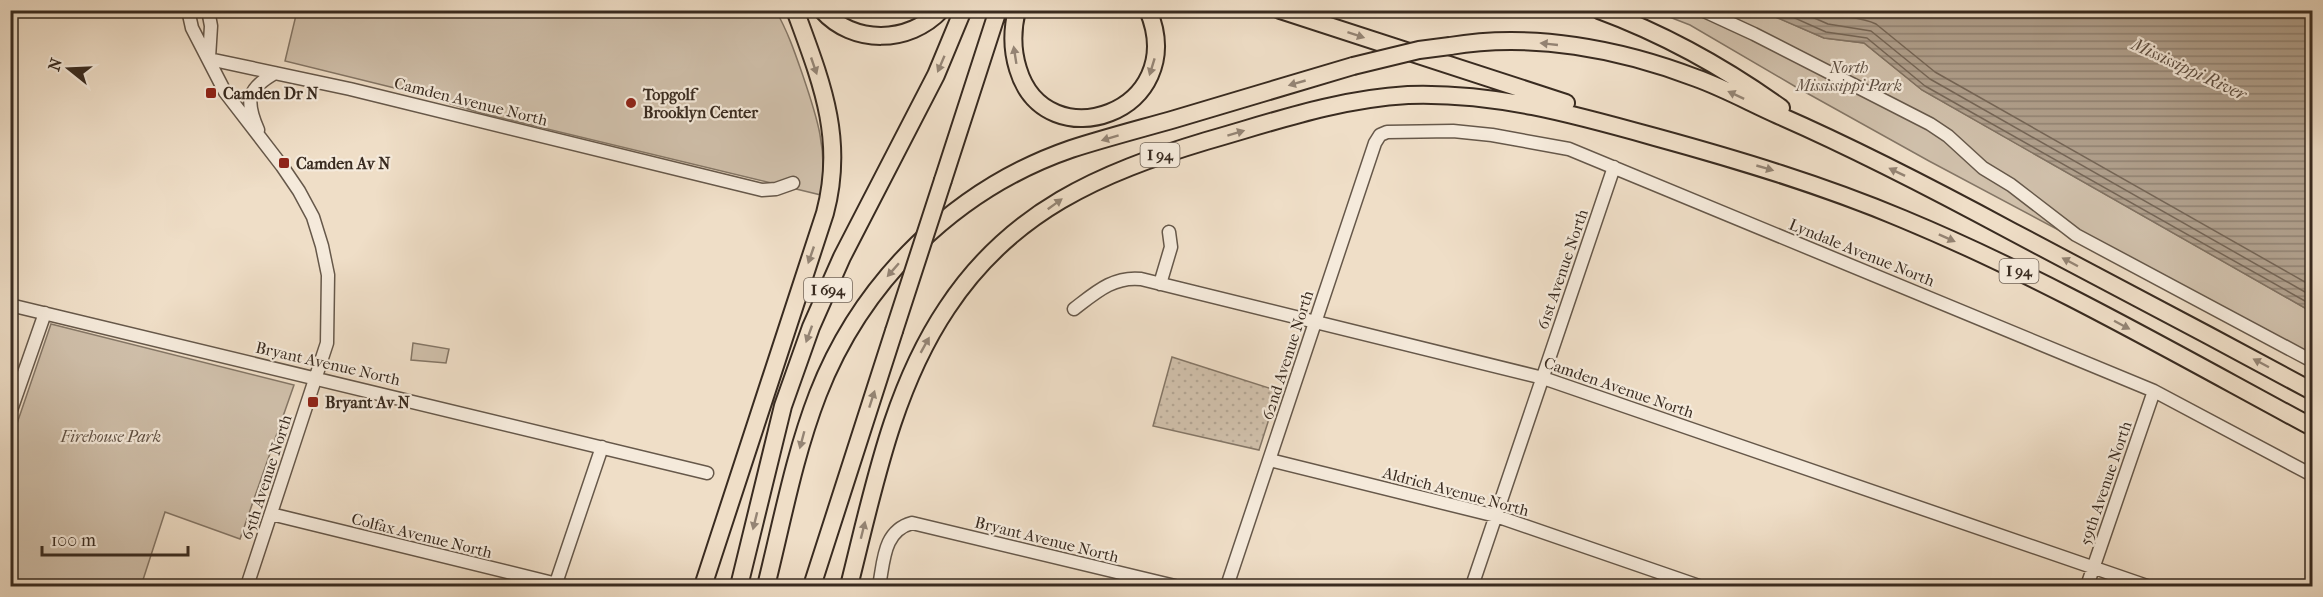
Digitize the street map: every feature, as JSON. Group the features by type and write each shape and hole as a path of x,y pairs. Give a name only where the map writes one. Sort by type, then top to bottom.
{"highway":[{"path":"703,586 825,213 833,177 834,151 826,105 795,10"},
{"path":"822,10 840,25 853,31 867,36 884,36 915,29 930,21 941,10"},
{"name":"I 694","path":"739,586 783,406 811,327 842,257 936,75 963,10"},
{"path":"814,583 998,10"},
{"path":"1017,10 1014,24 1014,50 1019,72 1026,88 1038,101 1051,110 1082,118 1098,117 1120,109 1146,83 1153,69 1157,45 1155,29 1148,10"},
{"path":"1280,10 1504,81 1709,152"},
{"path":"1586,10 1689,52"},
{"path":"1599,10 1657,33 1761,94 1808,128"},
{"name":"I 94","path":"766,586 801,444 818,393 831,364 873,294 910,250 939,224 970,201 1002,182 1070,150 1353,66 1405,53 1479,42 1529,42 1576,46 1609,52 1698,78 1808,128 1960,203 2313,391"},
{"name":"I 94","path":"849,586 891,430 909,376 952,300 988,256 1060,199 1084,186 1144,161 1301,112 1337,104 1407,95 1470,96 1532,105 1709,152 1822,187 1906,220 1987,256 2077,301 2313,427"}],"street":[{"path":"208,10 211,26 209,59"},
{"path":"1702,10 1930,124 1983,168 2011,185 2076,234 2313,361"},
{"name":"65th Avenue North","path":"184,11 225,92 299,191 313,217 328,275 327,343 248,586"},
{"name":"Camden Avenue North","path":"209,59 762,190 776,189 794,183"},
{"path":"261,140 253,120 250,103 253,88 275,73"},
{"name":"Lyndale Avenue North","path":"1380,135 1387,132 1454,131 1492,135 1569,149 2154,391 2313,475"},
{"name":"62nd Avenue North","path":"1227,586 1375,143 1380,135"},
{"name":"61st Avenue North","path":"1472,586 1614,167"},
{"path":"1160,284 1171,247 1169,232"},
{"name":"Camden Avenue North","path":"1074,309 1108,284 1132,278 1305,318 1316,323 1543,378 2147,586"},
{"name":"Bryant Avenue North","path":"10,305 707,473"},
{"path":"10,413 45,313"},
{"name":"59th Avenue North","path":"2087,586 2154,391"},
{"path":"559,586 602,447"},
{"name":"Aldrich Avenue North","path":"1270,460 1496,516 1699,586"},
{"name":"Colfax Avenue North","path":"271,514 559,586"},
{"name":"Bryant Avenue North","path":"879,586 891,538 896,529 912,523 1175,586"}],"green space":[{"name":"Topgolf Brooklyn Center","path":"297,11 776,11 794,51 817,120 823,163 821,195 481,113 419,94 285,61"},
{"name":"North Mississippi Park","path":"1654,11 1762,11 1824,38 1864,43 1922,90 2312,312 2312,365 1929,161 1690,25"},
{"name":"Firehouse Park","path":"51,324 294,385 240,539 165,512 141,586 45,586 11,578 11,441"},
{"path":"413,343 449,349 446,363 411,360"},
{"path":"1172,357 1278,391 1259,450 1153,426"}],"water":[{"name":"Mississippi River","path":"1762,11 2312,11 2312,312 1922,90 1864,43 1824,38"}],"place":[{"name":"Camden Dr N","path":"211,93"},
{"name":"Topgolf Brooklyn Center","path":"631,103"},
{"name":"Camden Av N","path":"284,163"},
{"name":"Bryant Av N","path":"313,402"}]}
